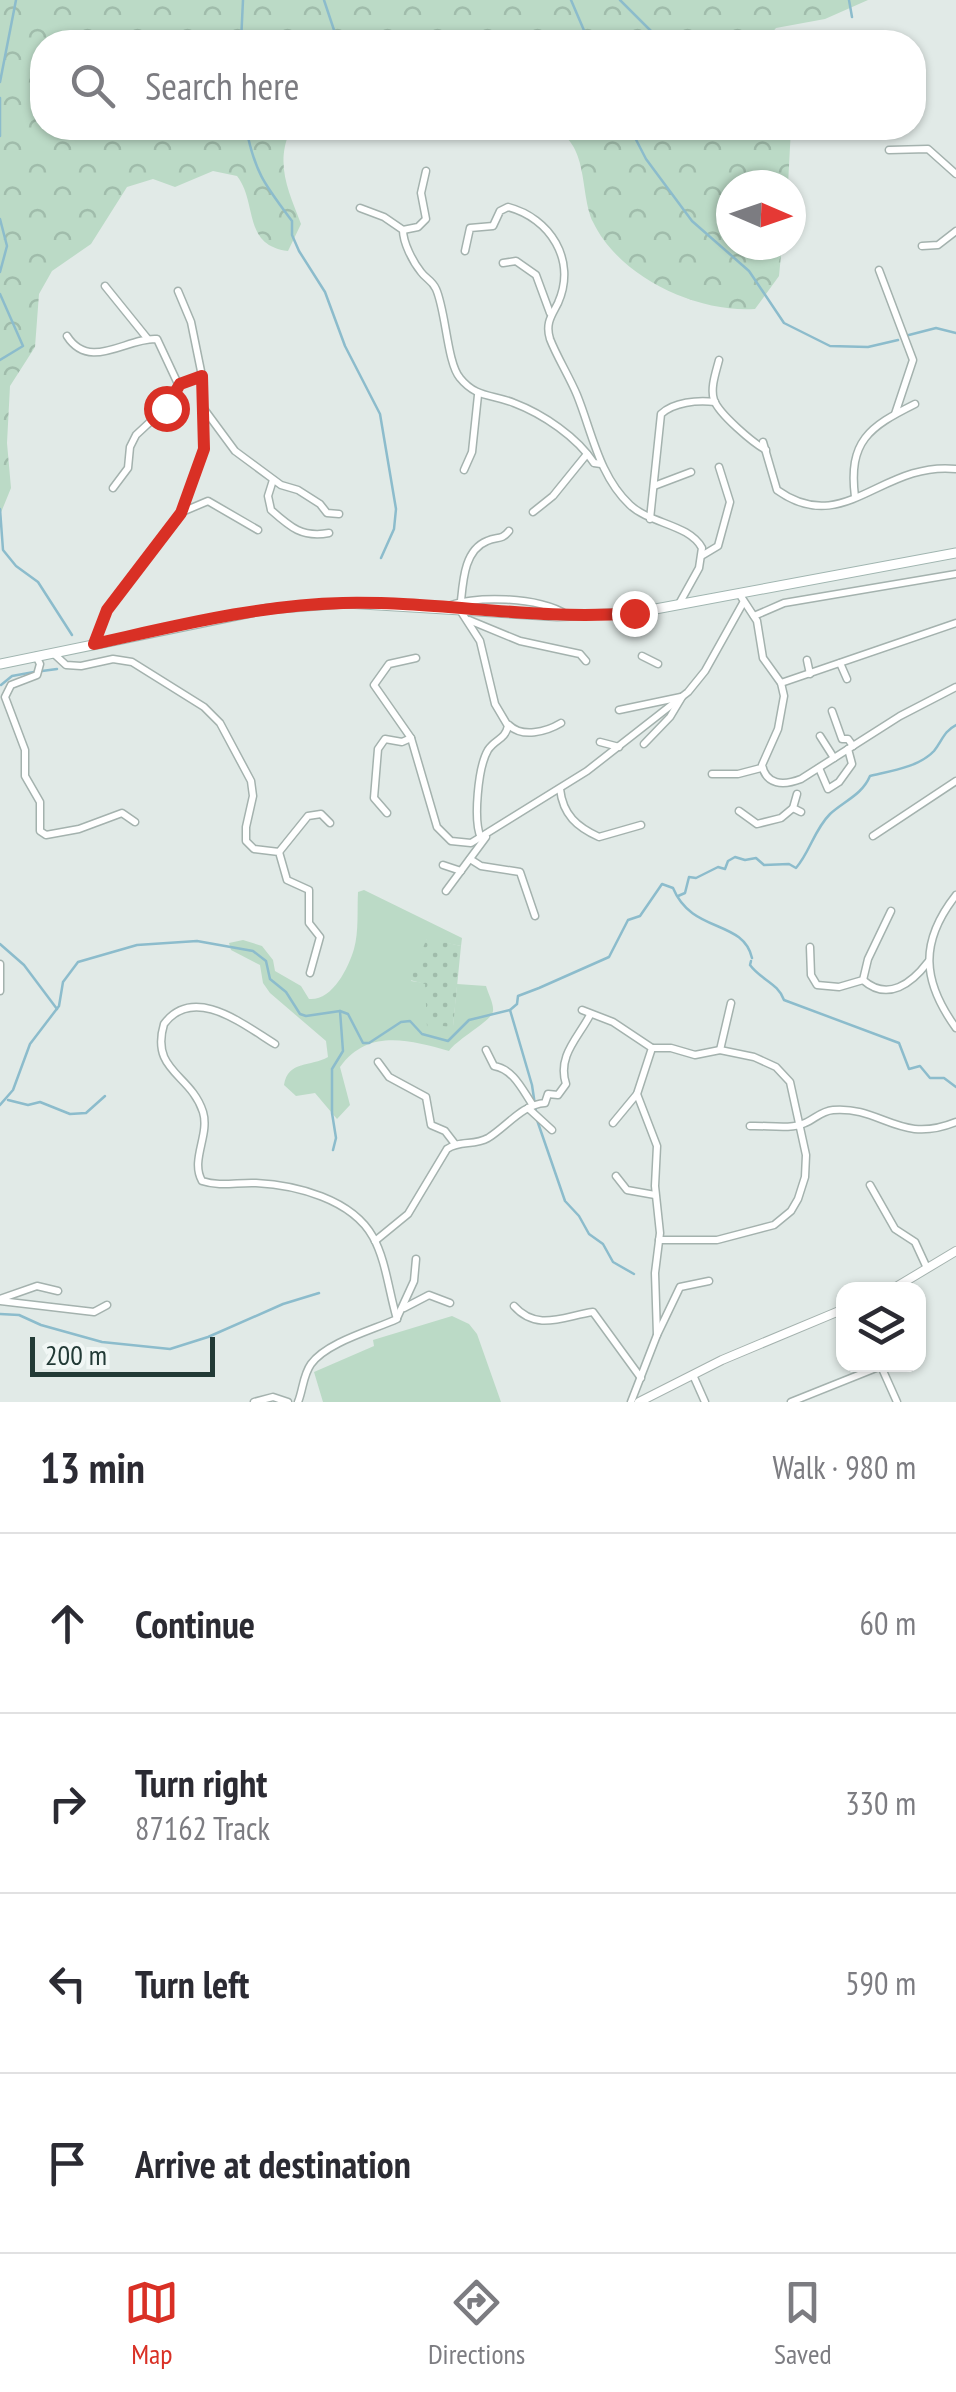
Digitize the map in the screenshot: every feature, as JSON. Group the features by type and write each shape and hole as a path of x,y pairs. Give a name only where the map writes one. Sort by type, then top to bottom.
{"main road":[{"path":"0,664 56,657 94,644 240,613 300,605 461,605 568,616 634,613 741,599 956,553"}],"street":[{"path":"889,150 928,149 956,174"},
{"path":"403,230 418,227 426,220 422,193 426,171"},
{"path":"360,208 403,230 406,246 441,302 456,373 478,396 472,452 464,470"},
{"path":"465,251 472,226 493,226 500,211 508,208 529,214 560,246 562,286 551,314"},
{"path":"922,246 938,246 956,231"},
{"path":"503,264 516,261 536,275 543,286 551,314 549,335 577,395 602,464 623,498 650,519 689,534 700,544 703,555"},
{"path":"880,270 913,357 895,414"},
{"path":"105,286 147,338"},
{"path":"94,644 107,610 181,513 204,449 202,376 191,322 178,291"},
{"path":"67,336 82,352 126,348 147,338 160,340 179,386"},
{"path":"714,402 719,360"},
{"path":"113,488 128,468 130,446 136,435 166,408 179,386 202,376"},
{"path":"478,396 486,394 518,404 577,442 594,463 602,464"},
{"path":"650,519 662,412 699,400 714,402 746,436 765,446 776,490 793,502 813,508 834,507 909,472 934,467 956,469"},
{"path":"854,497 855,454 861,442 870,430 915,404"},
{"path":"204,409 235,451 274,480 320,504 327,513 339,514"},
{"path":"533,512 553,496 587,454"},
{"path":"679,606 703,555 718,546 730,502 719,467"},
{"path":"654,486 690,472"},
{"path":"274,480 268,496 271,510 296,532 308,536 329,533"},
{"path":"181,513 194,504 208,502 258,530"},
{"path":"509,531 502,539 484,543 470,556 461,605 480,641 495,704 505,720 514,730 528,733 561,723"},
{"path":"754,616 784,604 956,574"},
{"path":"416,658 389,664 374,685 411,738 437,828 457,844 484,837 560,788 682,696 705,672 741,599 754,616 762,658 780,683 784,702 778,729 761,768"},
{"path":"468,620 520,641 580,654 586,661"},
{"path":"780,683 956,623"},
{"path":"642,656 658,664"},
{"path":"56,657 81,666 113,659 132,662 204,707 220,724 253,787 246,841 254,848 280,852"},
{"path":"38,660 37,676 11,685 5,697 26,756 25,776 40,802 40,831 48,835 79,829 122,813 134,822"},
{"path":"807,660 810,674"},
{"path":"840,663 846,679"},
{"path":"761,768 769,780 784,783 801,779 900,716 956,687"},
{"path":"619,710 682,696"},
{"path":"644,744 670,717 682,696"},
{"path":"819,768 828,788 839,782 852,764 848,740 842,740 832,711"},
{"path":"484,837 476,827 480,779 488,751 507,732 505,720"},
{"path":"820,736 834,758"},
{"path":"386,814 374,798 378,749 385,739 402,742 411,738"},
{"path":"600,742 619,747"},
{"path":"712,774 738,774 761,768"},
{"path":"873,836 956,781"},
{"path":"560,788 563,806 572,820 596,836 602,838 641,825"},
{"path":"739,811 758,824 781,818 797,810 797,794"},
{"path":"280,852 308,816 320,814 330,823"},
{"path":"446,891 484,837"},
{"path":"280,852 287,880 309,890 309,923 320,937 310,973"},
{"path":"470,859 481,866 520,872 534,916"},
{"path":"443,865 461,871"},
{"path":"956,895 934,931 928,961 933,987 956,1028"},
{"path":"863,980 868,958 891,912"},
{"path":"810,947 811,975 817,985 840,987 863,980 876,988 898,989 912,981 928,961"},
{"path":"0,964 0,991"},
{"path":"720,1050 731,1003"},
{"path":"275,1044 236,1020 197,1006 177,1011 164,1024 162,1056 189,1086 203,1113 205,1128 197,1170 200,1178 212,1184 258,1183 303,1191 344,1207 375,1241 397,1319"},
{"path":"582,1010 613,1022 652,1048 701,1055 720,1050 762,1060 790,1082 806,1154 805,1177 798,1199 782,1220 766,1230 716,1240 659,1240"},
{"path":"375,1241 408,1214 444,1152 455,1144 482,1141 533,1107 545,1104 548,1094 558,1095 566,1084 562,1072 565,1056 590,1015"},
{"path":"613,1123 637,1094 652,1048"},
{"path":"486,1050 494,1066 504,1068 514,1078 540,1120 552,1130"},
{"path":"378,1062 389,1077 426,1097 431,1125 448,1133 455,1144"},
{"path":"637,1094 656,1142 657,1335"},
{"path":"750,1126 801,1125 832,1110 852,1111 914,1131 956,1122"},
{"path":"616,1176 627,1190 655,1195"},
{"path":"870,1185 894,1229 915,1242 927,1268"},
{"path":"904,1282 956,1250"},
{"path":"298,1402 314,1360 397,1319 414,1281 416,1259"},
{"path":"630,1402 680,1287 710,1280"},
{"path":"0,1300 37,1286 58,1291"},
{"path":"403,1309 429,1295 450,1303"},
{"path":"0,1300 94,1312 107,1306"},
{"path":"514,1306 526,1318 542,1321 593,1312 640,1378"},
{"path":"640,1402 693,1374 836,1312"},
{"path":"792,1402 865,1372"},
{"path":"883,1372 897,1402"},
{"path":"693,1374 705,1402"},
{"path":"254,1402 273,1397 288,1402"}],"green space":[{"path":"0,0 868,0 825,19 774,30 30,30 30,140 287,140 284,167 301,224 288,251 264,241 257,232 237,176 213,171 175,187 153,179 127,187 91,244 52,271 39,294 35,347 10,386 7,443 11,488 0,515"},
{"path":"568,140 790,140 789,170 716,170 716,260 781,260 779,276 755,309 732,309 685,298 640,275 605,242 593,222 578,156"},
{"path":"364,890 462,938 461,946 427,939 411,981 425,983 442,1026 453,1026 457,984 486,986 493,1011 449,1051 390,1040 363,1046 340,1067 350,1105 337,1119 315,1093 296,1096 284,1085 290,1071 328,1057 326,1041 270,993 263,983 260,965 231,950 229,943 243,940 262,946 273,960 275,971 301,986 309,999 325,995 348,966 357,935 358,892"},
{"path":"427,938 461,946 453,1027 443,1026 441,1032 427,1027 425,984 410,980"},
{"path":"452,1316 469,1324 477,1334 501,1402 323,1402 314,1372 374,1346 373,1340"}],"waterway":[{"path":"0,82 16,0"},
{"path":"242,30 243,0"},
{"path":"324,0 334,30"},
{"path":"571,0 584,30"},
{"path":"620,0 650,30"},
{"path":"849,0 852,17"},
{"path":"0,98 0,136"},
{"path":"248,140 257,168 292,221 292,235 299,251 325,292 345,346 380,414 396,509 394,529 381,558"},
{"path":"636,140 692,221 749,271 784,323 830,346 868,347 898,340"},
{"path":"0,219 7,246 0,272"},
{"path":"0,294 23,346 0,360"},
{"path":"905,336 936,328 956,333"},
{"path":"0,509 3,550 16,566 38,582 72,635"},
{"path":"42,671 57,669"},
{"path":"1,685 12,676 34,672"},
{"path":"678,896 685,893 689,877 696,878 718,867 725,869 735,857 796,868 825,820 858,793 870,776 921,761 956,725"},
{"path":"0,1105 13,1090 30,1044 59,1006 63,982 78,962 137,945 197,941 253,951 266,961 270,979 286,992 300,1014 348,1014 363,1043 410,1021 422,1034 448,1041 469,1020 510,1010 517,1004 518,996 609,957 628,920 640,916 662,884 673,888 692,913 739,937 752,958"},
{"path":"0,944 24,965 57,1009"},
{"path":"751,961 750,965 778,989 784,1000 899,1043 909,1069 920,1066 930,1078 944,1078 956,1087"},
{"path":"510,1010 536,1112"},
{"path":"333,1150 336,1138 332,1069 343,1051 340,1011"},
{"path":"8,1100 28,1105 40,1102 70,1114 86,1113 105,1096"},
{"path":"537,1120 565,1201 589,1234 603,1244 613,1262 634,1274"},
{"path":"0,1314 19,1315 102,1342 170,1349 319,1293"}],"route":[{"path":"166,408 180,384 202,376 204,449 181,513 107,610 94,644 240,613 300,605 383,604 557,616 634,613"}]}
